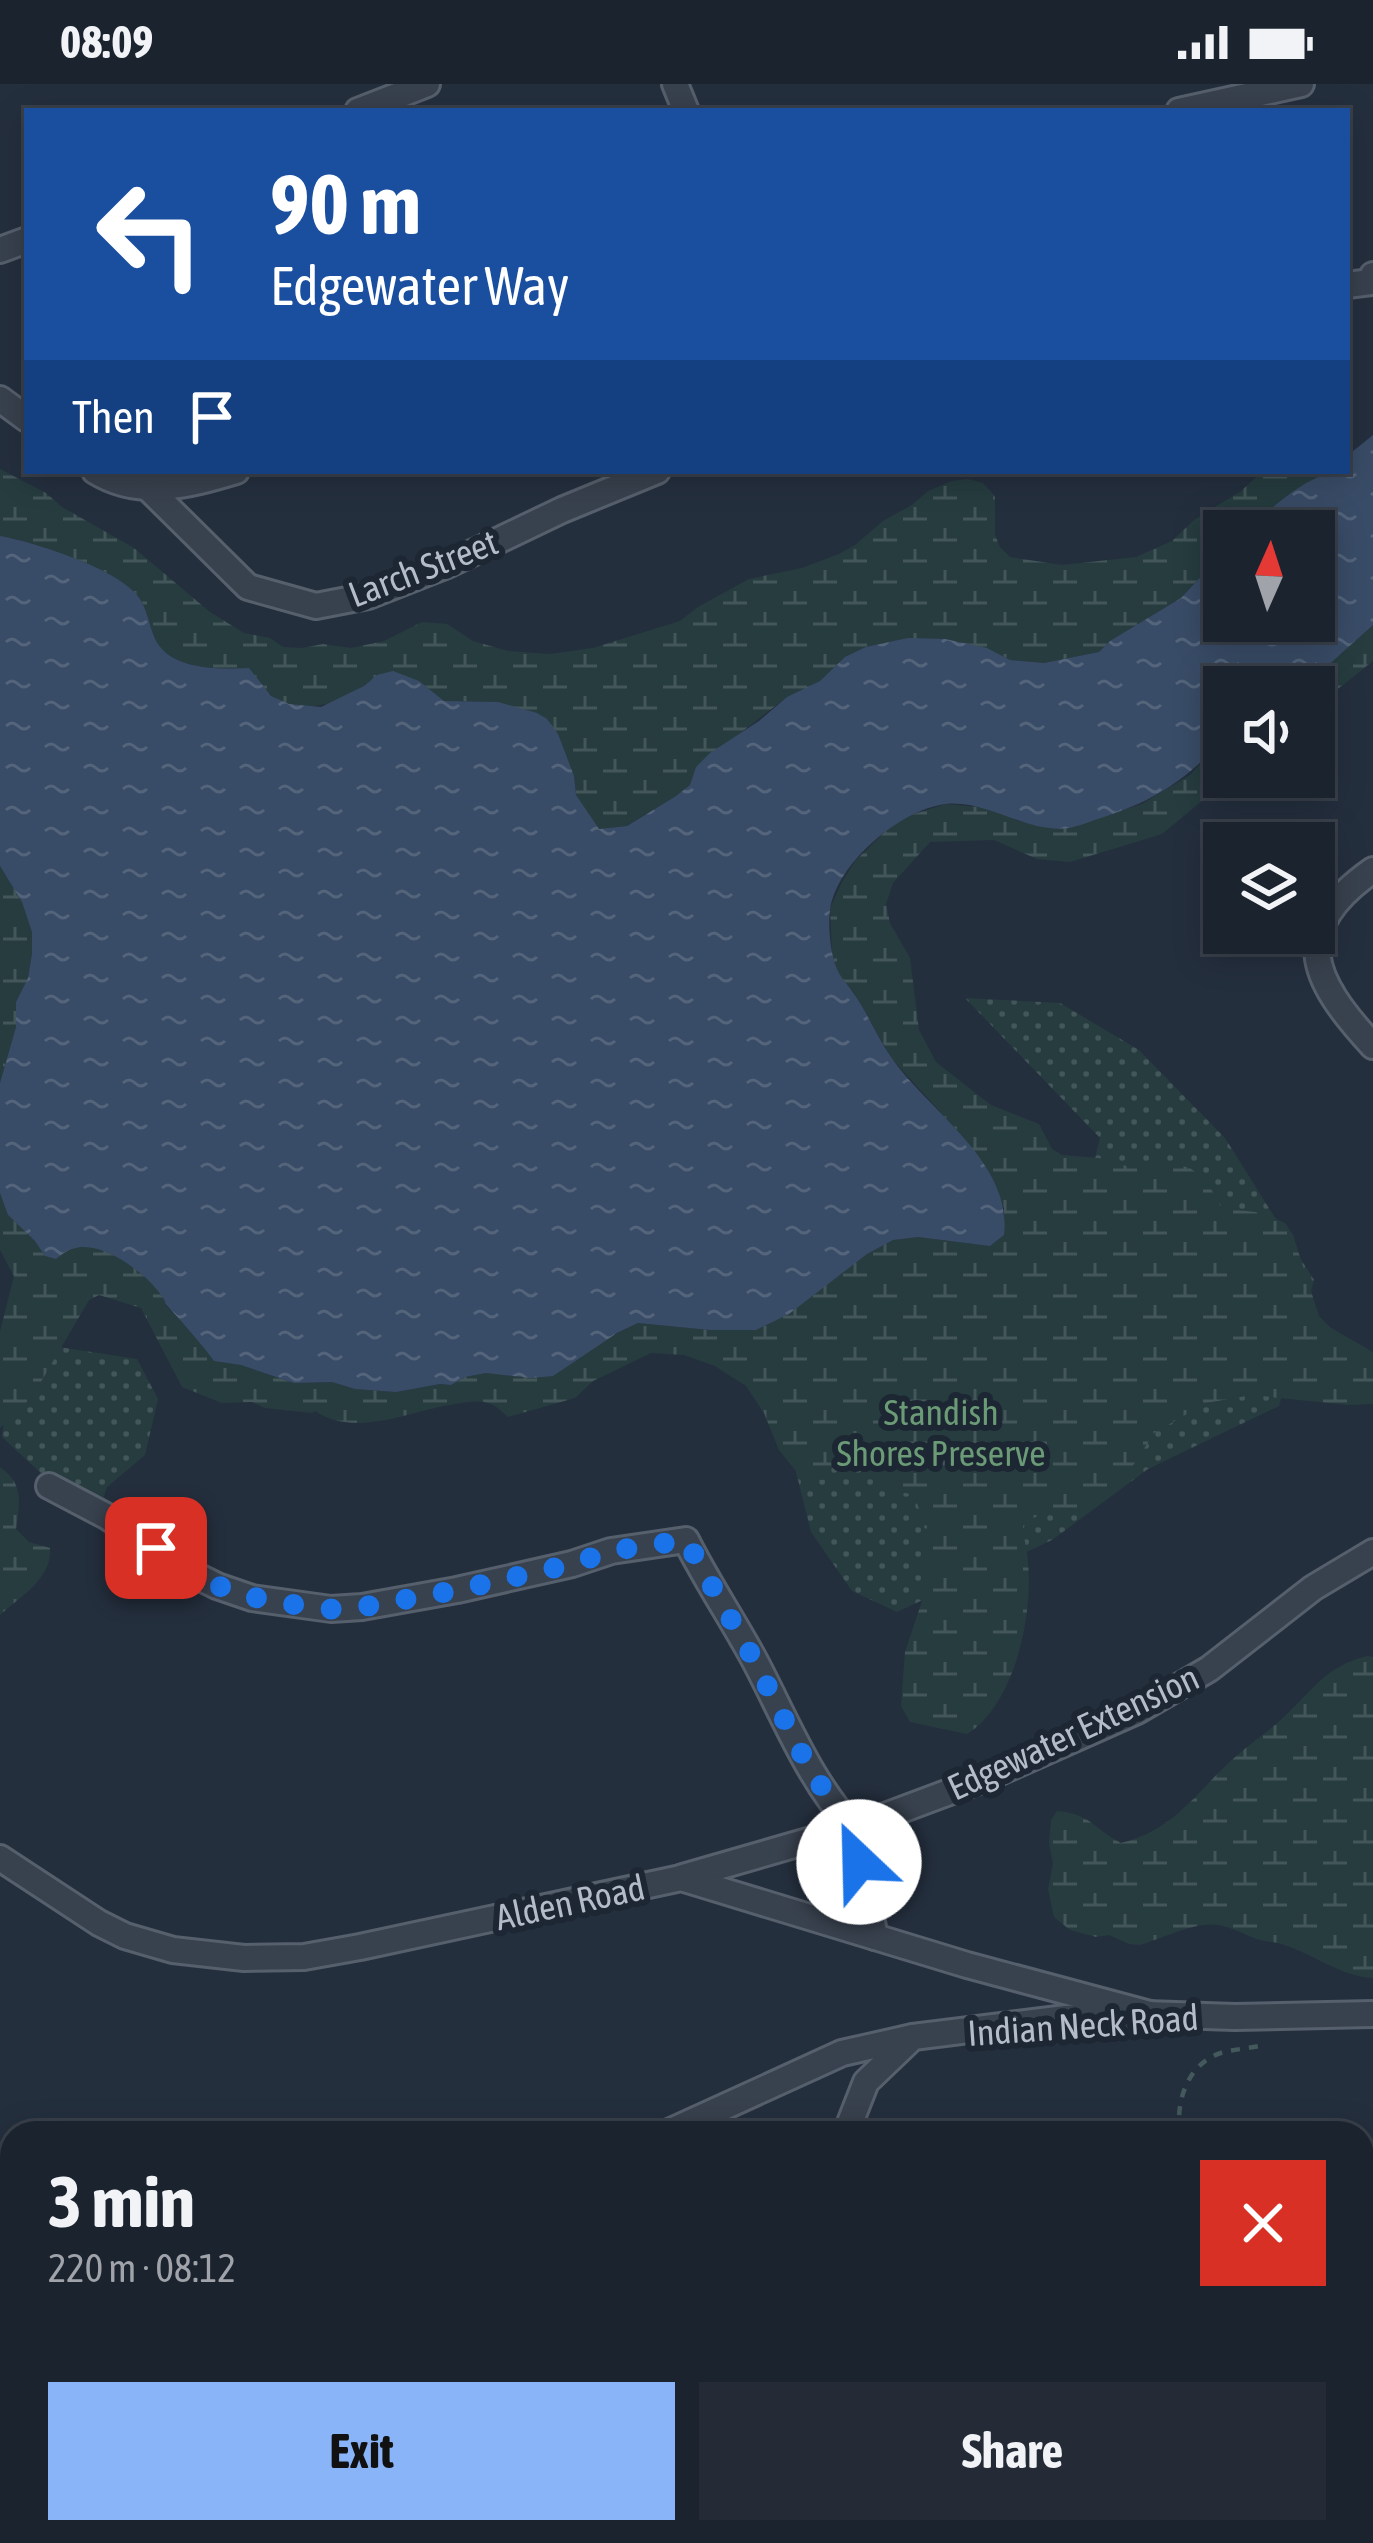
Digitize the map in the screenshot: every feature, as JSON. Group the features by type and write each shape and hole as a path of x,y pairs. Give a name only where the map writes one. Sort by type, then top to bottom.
{"street":[{"path":"366,108 427,84"},
{"path":"1193,108 1301,84"},
{"path":"100,474 148,488 226,474"},
{"name":"Larch Street","path":"148,488 248,587 316,606 368,596 447,565 562,509 650,474"},
{"path":"1373,870 1343,892 1317,935 1317,953 1330,990 1373,1046"},
{"path":"49,1486 217,1586 252,1598 331,1609 457,1590 611,1551 686,1540 802,1754 834,1807 853,1828 875,1937"},
{"name":"Edgewater Extension","path":"681,1878 853,1828 984,1779 1137,1711 1209,1669 1313,1588 1373,1552"},
{"name":"Alden Road","path":"0,1858 125,1936 173,1950 244,1958 304,1957 346,1950 681,1878 967,1965 1150,2014"},
{"name":"Indian Neck Road","path":"693,2121 828,2059 913,2037 1066,2018 1373,2014"},
{"path":"851,2121 866,2082 913,2037"}],"path":[{"path":"1180,2121 1186,2082 1205,2063 1220,2053 1276,2042"}],"green space":[{"path":"0,469 134,548 210,612 244,633 270,638 283,647 302,648 323,644 351,648 384,641 422,622 447,624 473,641 508,651 550,654 593,648 680,621 749,579 839,554 928,491 967,479 983,483 995,496 995,535 1010,557 1062,565 1136,557 1172,541 1203,514 1203,574 1181,598 1099,652 1044,663 1010,660 987,648 845,657 820,681 787,697 696,767 690,785 676,796 626,826 598,829 576,795 574,776 498,702 444,701 419,681 377,675 329,703 288,704 264,689 249,668 196,666 172,657 155,639 143,605 126,585 33,544 0,536"},
{"path":"1260,474 1325,474 1270,510 1210,510"},
{"path":"1373,625 1373,661 1335,691 1335,666 1327,666"},
{"path":"1203,761 1206,798 1162,834 1070,862 1037,859 994,840 930,842 893,883 886,904 890,923 910,958 919,1030 936,1062 991,1105 1039,1124 1052,1149 1062,1155 1109,1159 1126,1166 1189,1167 1207,1182 1222,1208 1263,1213 1285,1223 1319,1316 1373,1352 1373,1404 1252,1395 1206,1403 1154,1433 1123,1481 1092,1509 1047,1512 1027,1521 1022,1531 1029,1582 1022,1642 1001,1697 967,1734 910,1722 901,1706 905,1652 927,1586 927,1536 916,1499 907,1493 891,1494 876,1469 861,1460 833,1463 828,1479 795,1470 779,1450 764,1413 746,1386 715,1366 684,1355 651,1353 593,1381 575,1398 508,1417 493,1405 474,1402 348,1423 315,1411 222,1403 182,1387 141,1308 99,1295 89,1300 32,1397 0,1428 0,1332 14,1276 0,1250 0,1193 8,1215 45,1256 56,1259 83,1246 109,1253 134,1268 214,1361 294,1383 332,1382 396,1392 451,1385 486,1373 530,1378 638,1323 756,1330 893,1240 918,1237 990,1246 1004,1235 1004,1208 964,1138 892,1059 852,990 838,975 830,908 855,861 892,825 914,814 946,804 988,808 1018,821 1067,828 1142,804 1190,775"},
{"path":"0,866 22,902 32,932 32,954 28,978 16,1002 16,1027 0,1083"},
{"name":"Standish Shores Preserve","path":"965,998 1060,1003 1139,1050 1225,1138 1314,1280 1279,1406 1148,1469 1052,1540 897,1612 852,1591 811,1532 783,1420 1084,1201 1100,1138"},
{"path":"13,1340 137,1359 158,1399 145,1455 107,1487 100,1508 47,1479 2,1437"},
{"path":"0,1467 17,1487 16,1529 29,1542 50,1548 41,1578 0,1615"},
{"path":"1373,1657 1373,1978 1218,1925 1195,1926 1140,1945 1070,1930 1054,1917 1048,1889 1053,1864 1049,1843 1051,1820 1057,1811 1085,1819 1121,1843 1156,1829 1321,1680"}],"water":[{"path":"1373,435 1373,625 1327,666 1203,666 1203,759 1155,795 1069,828 1038,826 976,806 927,808 873,842 835,892 829,930 839,973 891,1057 964,1138 995,1184 1004,1235 990,1246 918,1237 893,1240 867,1254 789,1314 756,1330 638,1323 553,1376 486,1373 451,1385 396,1392 332,1382 294,1383 214,1361 134,1268 96,1248 72,1249 56,1259 45,1256 8,1215 0,1193 0,1083 16,1027 16,1002 28,978 32,932 22,902 0,866 0,536 52,550 111,575 137,595 155,639 172,657 196,666 249,668 271,696 289,704 321,707 393,671 419,681 444,701 498,702 537,713 558,734 576,795 599,829 627,826 676,796 690,785 696,767 710,753 866,647 908,638 945,639 987,648 1010,660 1044,663 1099,652 1181,598 1203,574 1203,642 1335,642 1335,510 1270,510 1319,477 1350,474 1350,454"}],"route":[{"path":"156,1548 187,1571 232,1592 331,1609 457,1590 611,1551 686,1540 802,1754 834,1807 853,1828 859,1862"}]}
